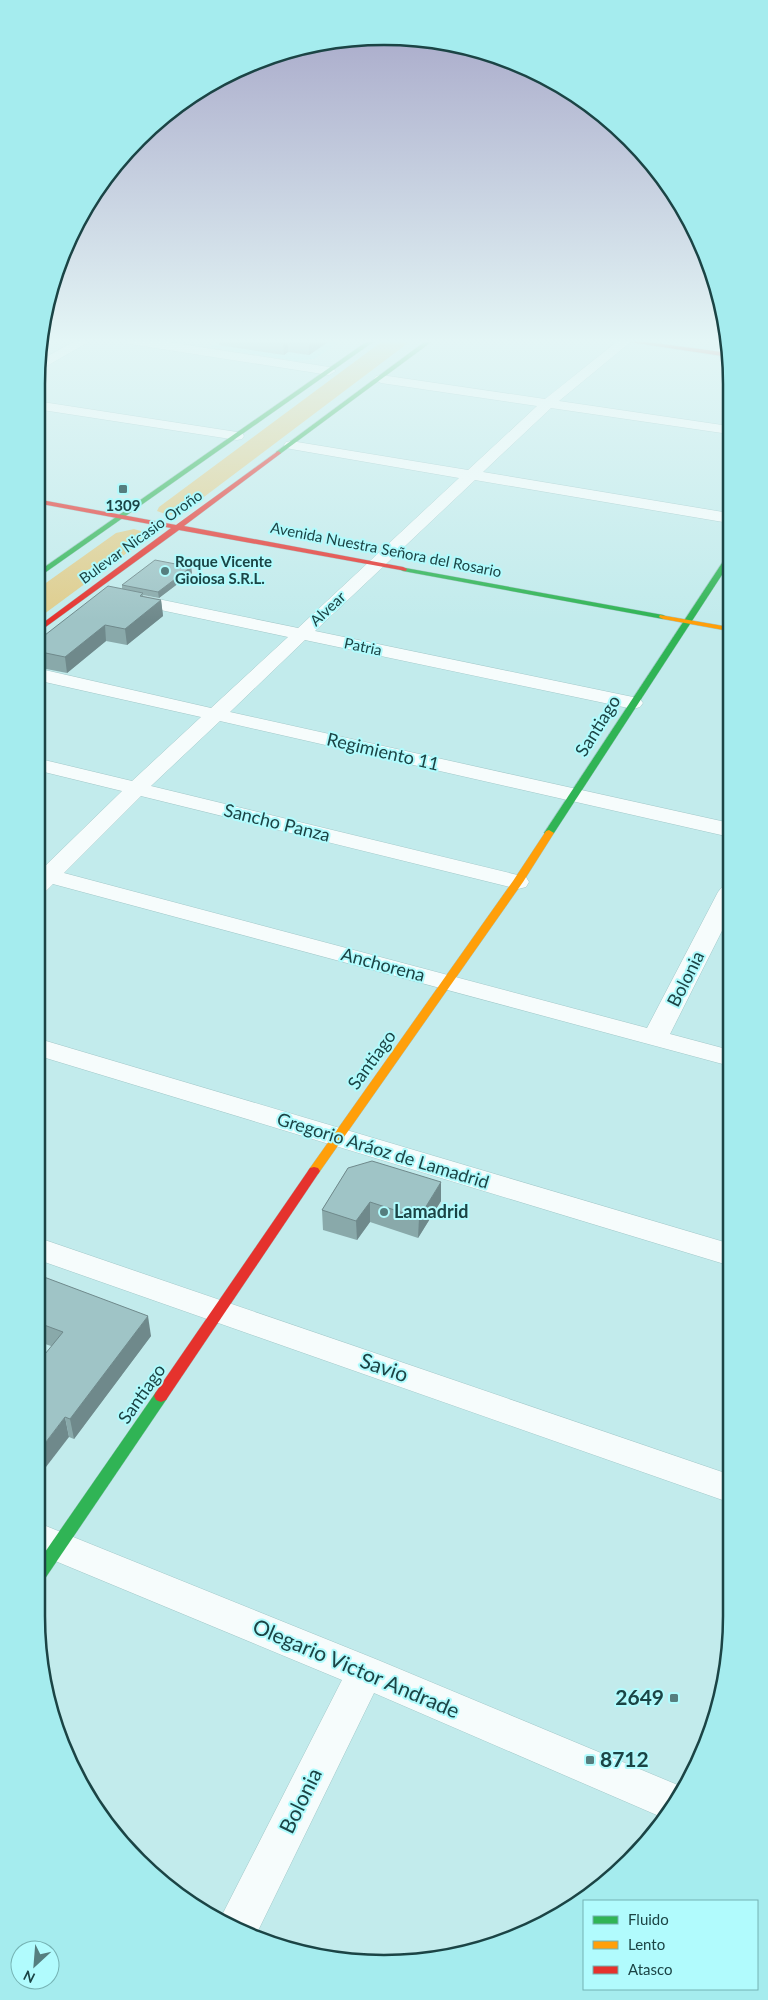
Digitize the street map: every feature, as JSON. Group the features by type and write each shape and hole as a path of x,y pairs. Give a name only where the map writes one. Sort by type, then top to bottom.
{"street":[{"path":"219,433 236,436"},
{"name":"Bulevar Nicasio Oroño","path":"45,571 240,433"},
{"name":"Bulevar Nicasio Oroño","path":"45,625 307,433"},
{"name":"Alvear","path":"45,874 516,433"},
{"path":"291,445 723,517"},
{"name":"Avenida Nuestra Señora del Rosario","path":"45,502 723,628"},
{"name":"Santiago","path":"47,1541 220,1312 338,1137 449,983 575,796 633,703 723,568"},
{"name":"Patria","path":"92,591 633,703"},
{"name":"Regimiento 11","path":"45,676 723,828"},
{"name":"Sancho Panza","path":"45,766 518,882"},
{"name":"Anchorena","path":"45,880 449,983 723,1056"},
{"name":"Bolonia","path":"656,1038 723,906"},
{"name":"Gregorio Aráoz de Lamadrid","path":"45,1049 723,1253"},
{"name":"Savio","path":"45,1251 723,1486"},
{"name":"Olegario Victor Andrade","path":"47,1541 365,1672 668,1800"},
{"name":"Bolonia","path":"240,1923 365,1672"}],"shaded area":[{"path":"258,433 288,433 184,512 168,515 157,511 159,507"},
{"path":"134,529 147,533 147,538 45,613 45,584 116,533"}],"building":[{"path":"155,560 191,567 158,592 122,585"},
{"path":"108,586 143,593 140,596 161,600 125,629 105,625 65,657 45,653 45,635"},
{"path":"372,1161 441,1182 419,1218 370,1202 356,1221 322,1210 348,1168"},
{"path":"45,1277 148,1316 70,1419 65,1417 45,1443 45,1354 63,1332 45,1325"}],"traffic: fast":[{"path":"45,571 240,433"},
{"path":"278,453 305,433"},
{"path":"549,833 723,568"},
{"path":"403,569 663,617"},
{"path":"45,1565 161,1396"}],"traffic: slow":[{"path":"663,617 723,628"},
{"path":"314,1171 518,882 549,833"}],"traffic: jam":[{"path":"45,625 278,453"},
{"path":"45,503 403,569"},
{"path":"161,1396 314,1171"}],"place":[{"name":"1309","path":"123,489"},
{"name":"Roque Vicente Gioiosa S.R.L.","path":"165,571"},
{"name":"Lamadrid","path":"384,1212"},
{"name":"2649","path":"674,1698"},
{"name":"8712","path":"590,1760"}]}
